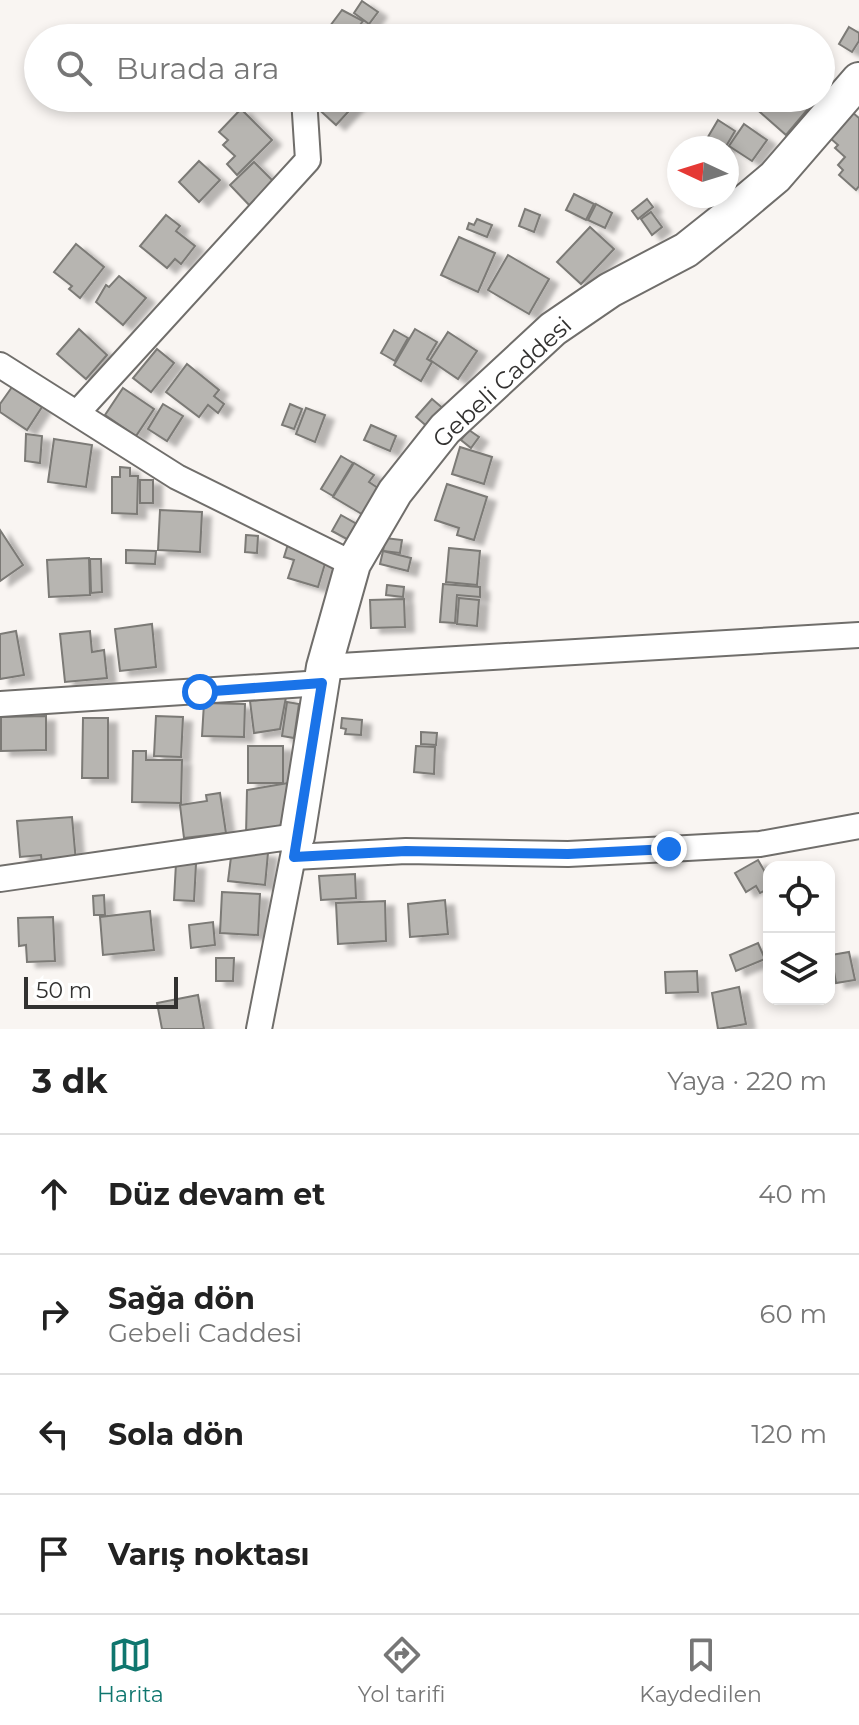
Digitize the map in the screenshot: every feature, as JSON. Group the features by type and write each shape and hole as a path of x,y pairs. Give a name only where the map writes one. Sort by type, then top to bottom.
{"main road":[{"name":"Gebeli Caddesi","path":"835,108 859,80"},
{"name":"Gebeli Caddesi","path":"296,847 323,675 353,564 395,492 456,419 553,329 610,290 686,250 775,177 831,112"}],"street":[{"path":"77,413 308,160 305,112"},
{"path":"0,365 177,477 353,564"},
{"path":"0,704 323,675 859,635"},
{"path":"0,879 296,847 568,854 760,844 859,826"},
{"name":"Gebeli Caddesi","path":"259,1029 296,847"}],"building":[{"path":"362,1 378,12 369,24 354,13"},
{"path":"342,10 363,21 361,24 332,24"},
{"path":"849,27 859,33 859,41 852,52 839,44"},
{"path":"238,112 244,112 272,140 237,175 227,164 235,156 223,145 228,140 219,132"},
{"path":"322,112 348,112 336,125"},
{"path":"760,112 805,112 786,135"},
{"path":"852,112 859,118 859,186 856,190 839,175 843,170 838,165 845,157 830,138"},
{"path":"718,120 735,131 732,136 709,136"},
{"path":"744,124 767,140 752,161 739,153 739,136 736,136"},
{"path":"199,161 220,180 199,202 179,182"},
{"path":"254,162 276,184 252,208 230,185"},
{"path":"574,194 594,204 586,220 566,210"},
{"path":"647,199 653,207 638,219 632,211"},
{"path":"596,204 612,213 605,228 588,220"},
{"path":"525,209 540,215 534,232 519,226"},
{"path":"651,212 662,227 652,235 641,219"},
{"path":"166,215 180,226 176,231 195,246 181,264 175,259 167,268 140,246"},
{"path":"477,219 492,225 487,237 467,229 469,223 474,225"},
{"path":"590,227 614,249 581,284 557,262"},
{"path":"459,237 495,253 478,292 441,275"},
{"path":"76,244 104,267 80,298 69,289 72,286 54,272"},
{"path":"508,255 549,279 529,314 488,290"},
{"path":"119,276 146,298 123,325 96,302 106,285 109,287"},
{"path":"79,329 107,355 86,379 57,354"},
{"path":"415,329 437,342 427,359 432,362 421,381 394,365"},
{"path":"394,330 408,338 395,361 381,353"},
{"path":"448,332 477,351 458,379 430,360"},
{"path":"157,349 174,363 151,392 133,378"},
{"path":"187,364 219,390 214,396 224,404 218,413 208,405 199,417 166,392"},
{"path":"12,387 42,407 27,430 0,412 0,404"},
{"path":"123,388 154,409 136,436 105,415"},
{"path":"432,399 445,410 429,428 416,417"},
{"path":"163,404 183,416 167,441 148,429"},
{"path":"290,404 302,409 294,429 282,425"},
{"path":"306,408 325,415 315,442 296,434"},
{"path":"371,425 396,436 390,451 364,440"},
{"path":"469,430 479,437 471,448 461,440"},
{"path":"26,434 42,436 40,463 25,461"},
{"path":"54,439 92,445 86,487 48,482"},
{"path":"460,447 492,457 484,484 452,474"},
{"path":"341,456 353,463 333,496 321,489"},
{"path":"354,463 374,475 369,482 381,490 365,516 333,497"},
{"path":"120,467 130,468 130,476 138,476 137,514 112,513 112,477 120,477"},
{"path":"140,480 153,480 153,503 140,503"},
{"path":"447,484 487,497 474,540 457,535 459,528 435,520"},
{"path":"160,510 202,512 200,552 158,550"},
{"path":"341,515 362,527 354,543 332,531"},
{"path":"0,530 23,565 0,581"},
{"path":"246,535 258,536 257,553 245,552"},
{"path":"385,538 402,540 400,553 383,551"},
{"path":"288,544 327,557 318,587 288,578 294,560 284,557"},
{"path":"449,548 480,551 477,585 446,582"},
{"path":"126,550 156,551 155,564 126,563"},
{"path":"383,551 411,558 408,571 380,564"},
{"path":"89,558 90,595 49,597 47,560"},
{"path":"90,559 101,559 102,592 91,593"},
{"path":"443,584 480,587 480,597 457,595 455,623 440,622"},
{"path":"387,585 404,587 403,597 386,595"},
{"path":"459,598 479,600 477,626 457,624"},
{"path":"404,599 405,627 371,628 370,600"},
{"path":"152,624 156,667 120,671 115,629"},
{"path":"16,631 24,675 0,679 0,634"},
{"path":"90,631 92,652 104,650 107,678 65,682 60,634"},
{"path":"286,697 280,729 254,733 250,701"},
{"path":"287,702 299,704 294,738 282,736"},
{"path":"204,703 245,704 244,737 202,736"},
{"path":"46,716 46,750 1,751 1,717"},
{"path":"156,716 183,717 181,757 154,756"},
{"path":"83,718 108,718 108,778 82,778"},
{"path":"342,718 362,720 361,735 345,734 346,729 341,728"},
{"path":"421,732 437,733 436,745 421,744"},
{"path":"248,746 283,746 283,783 248,783"},
{"path":"416,746 435,747 434,774 414,772"},
{"path":"133,751 146,751 146,760 182,760 181,803 132,802"},
{"path":"288,783 281,827 246,835 247,790"},
{"path":"220,793 226,833 184,838 180,805 207,801 206,795"},
{"path":"72,817 76,862 42,865 41,855 20,857 17,821"},
{"path":"232,849 268,853 265,885 228,881"},
{"path":"758,860 763,869 763,891 760,893 756,886 746,892 735,873"},
{"path":"176,863 196,864 194,901 174,900"},
{"path":"355,874 356,898 321,900 319,876"},
{"path":"222,892 260,894 258,935 220,933"},
{"path":"104,895 105,915 94,915 93,896"},
{"path":"445,900 448,934 410,937 408,904"},
{"path":"385,901 386,941 338,944 336,903"},
{"path":"150,911 154,950 103,955 100,917"},
{"path":"53,917 55,961 27,962 26,945 19,946 18,918"},
{"path":"213,922 215,945 191,948 189,925"},
{"path":"758,943 763,960 736,971 730,955"},
{"path":"849,952 855,980 836,983 835,954"},
{"path":"216,958 234,958 233,981 216,981"},
{"path":"697,971 698,992 666,993 665,972"},
{"path":"739,987 746,1024 718,1029 712,993"},
{"path":"198,995 204,1029 162,1029 157,1003"}],"route":[{"path":"200,692 322,683 294,857 406,851 568,854 669,849"}]}
